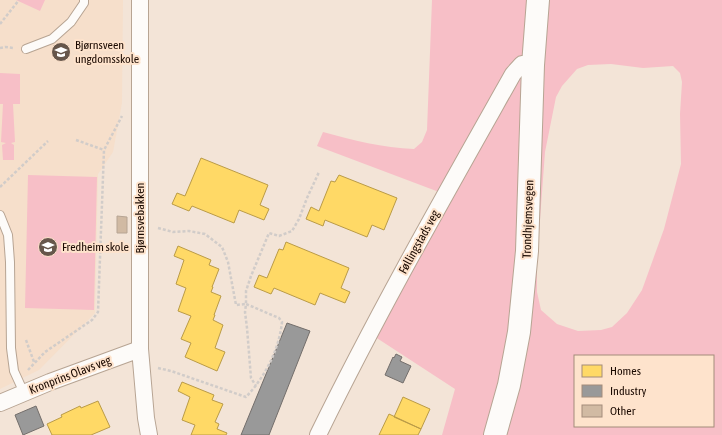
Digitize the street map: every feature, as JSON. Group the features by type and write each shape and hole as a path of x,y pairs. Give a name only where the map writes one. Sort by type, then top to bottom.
{"main road":[{"name":"Trondhjemsvegen","path":"495,435 509,384 519,332 527,252 533,65 538,0"}],"street":[{"name":"Bjørnsvebakken","path":"140,0 140,349 146,418 149,435"},
{"name":"Føllingstads veg","path":"318,435 375,322 424,231 514,74 522,64 533,65"},
{"name":"Kronprins Olavs veg","path":"0,403 22,388 50,382 140,349"}],"lane":[{"path":"26,49 52,40 71,22 84,3 84,0"},
{"path":"0,215 8,235 10,262 11,348 14,371 22,388"}],"path":[{"path":"0,24 19,0"},
{"path":"22,388 29,379 27,370 45,352 92,320 98,312 104,150 123,113"},
{"path":"76,140 104,150"},
{"path":"0,187 48,141"},
{"path":"256,386 251,378 247,328 244,312 246,304 246,291 269,233 279,236 292,231 299,219 319,172"},
{"path":"140,224 173,232 189,231 206,234 222,247 228,262 236,305 246,304 279,318 282,322 281,330 269,366 256,386 246,397 171,371 142,366"}],"shaded area":[{"path":"0,0 123,0 122,103 113,152 98,174 95,313 39,370 0,389"},
{"path":"16,0 45,0 40,11"},
{"path":"432,0 722,0 722,435 442,435 455,389 366,331 439,192 317,146 323,132 357,141 402,148 414,149 422,142 427,130","holes":["611,64 643,68 673,66 680,73 682,82 680,114 681,164 664,229 642,290 627,313 612,327 601,330 578,331 557,324 541,310 537,292 537,260 545,152 556,97 562,86 577,69 588,65"]},
{"path":"0,73 20,74 20,104 13,104 15,142 11,143 14,145 14,160 3,160 2,145 6,143 1,142 3,104 0,104"},
{"path":"28,175 97,177 94,310 25,308"}],"building: Homes":[{"path":"201,158 268,185 260,205 269,209 264,220 239,210 234,223 192,206 189,211 172,204 177,193 185,196"},
{"path":"339,175 397,198 384,230 372,225 367,237 325,220 323,226 306,219 311,207 319,211 331,181 335,182"},
{"path":"286,242 349,268 341,288 350,292 345,303 320,293 315,305 274,288 271,294 254,287 259,275 267,278 279,249 283,250"},
{"path":"178,246 211,260 209,265 219,269 211,292 221,296 213,320 223,325 215,348 225,352 217,371 185,357 191,343 181,339 191,316 178,311 186,288 176,284 184,260 174,256"},
{"path":"182,382 214,395 212,400 223,404 215,422 219,424 217,429 227,433 226,435 191,435 195,425 182,420 190,397 178,391"},
{"path":"403,397 430,409 421,429 394,417"},
{"path":"98,401 110,427 91,435 52,435 47,424 80,406 81,408"},
{"path":"389,414 421,429 418,435 379,435"}],"building: Industry":[{"path":"287,323 310,331 269,435 241,435"},
{"path":"396,354 402,357 400,361 411,366 403,383 385,375 393,357 394,358"},
{"path":"36,406 44,426 23,435 15,415"}],"building: Other":[{"path":"117,216 127,217 127,233 117,233"}],"place":[{"name":"Bjørnsveen ungdomsskole","path":"61,52"},
{"name":"Fredheim skole","path":"48,247"}]}
